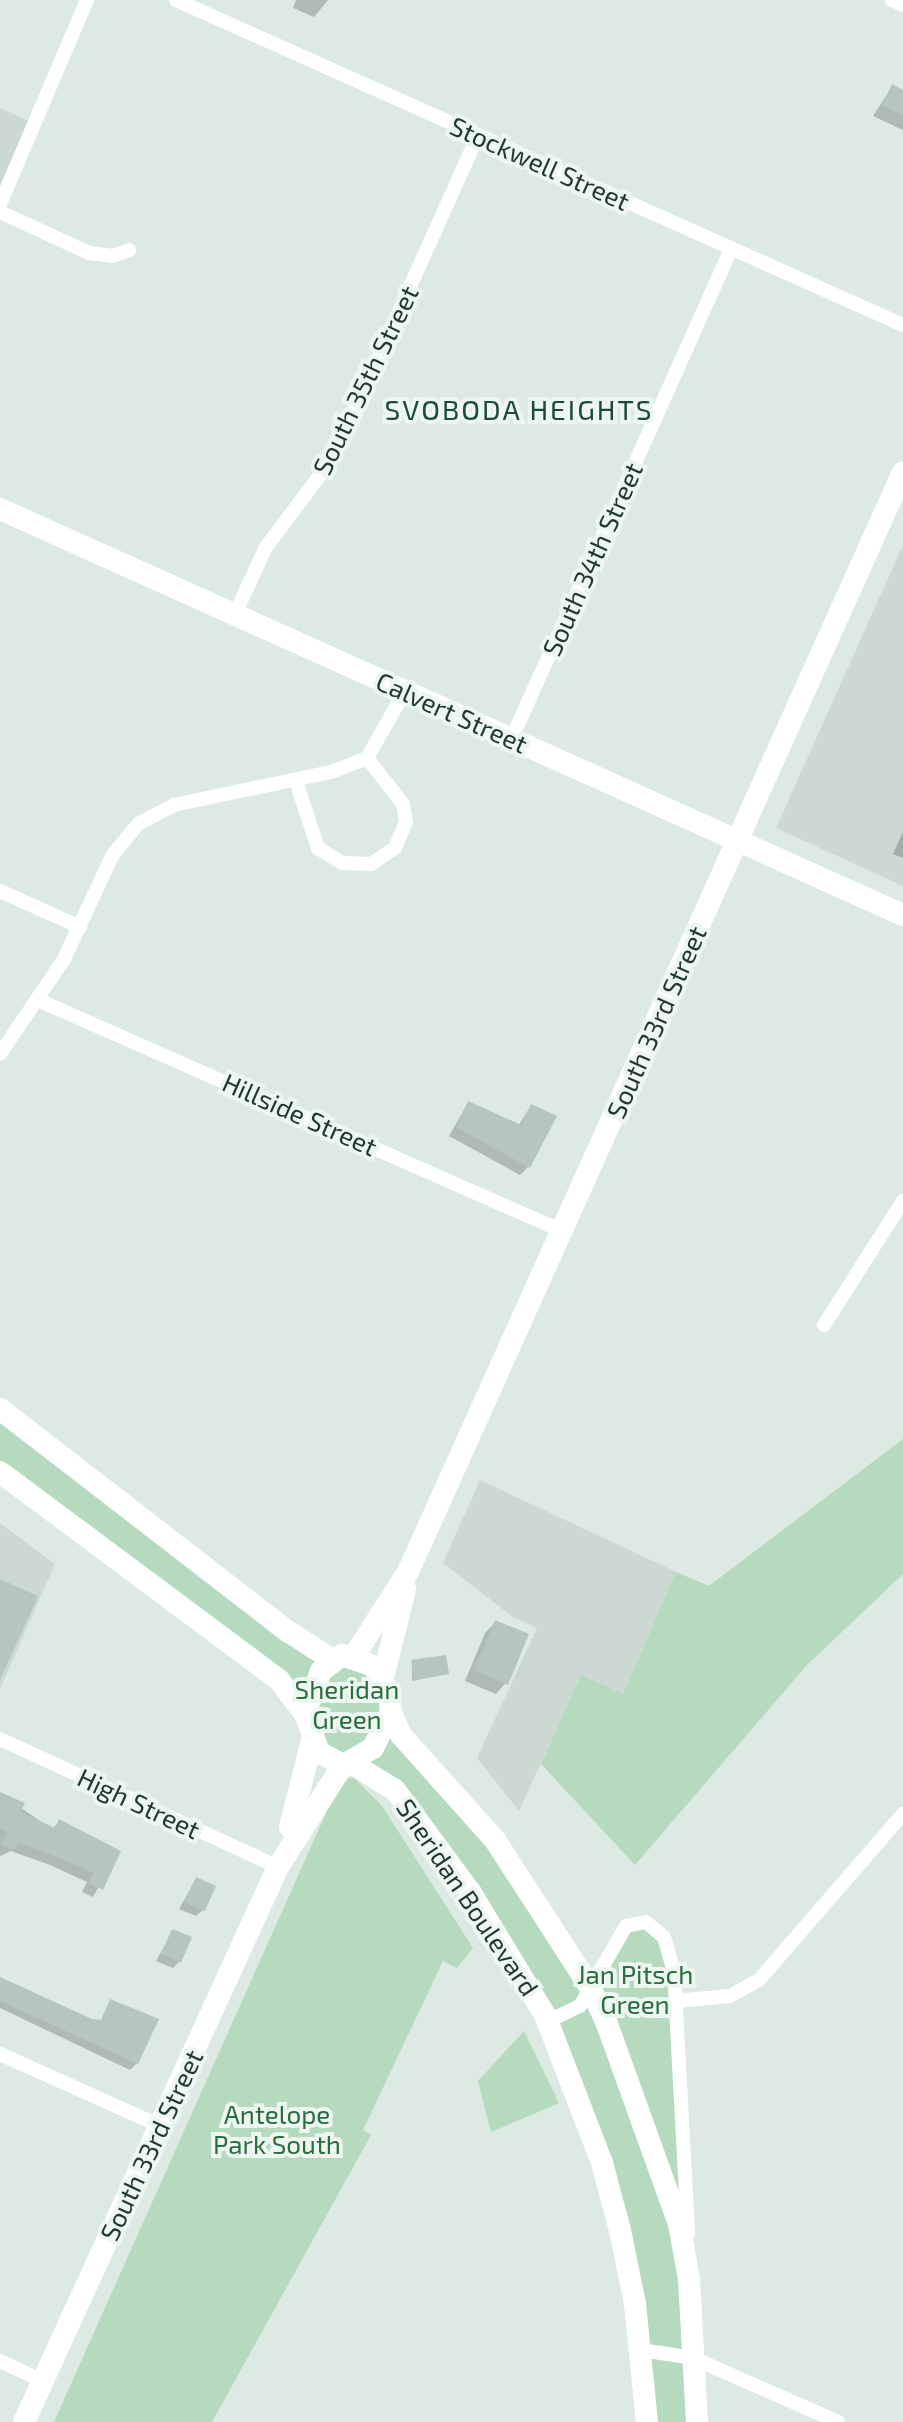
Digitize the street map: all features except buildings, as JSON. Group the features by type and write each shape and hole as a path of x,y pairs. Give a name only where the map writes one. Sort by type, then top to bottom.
{"main road":[{"name":"South 33rd Street","path":"383,1678 408,1572 903,472"},
{"name":"Calvert Street","path":"0,509 903,915"},
{"path":"0,1409 289,1632 343,1658 374,1666 383,1678 391,1712 381,1738 348,1764 312,1741 305,1714 279,1680 0,1472"},
{"name":"South 33rd Street","path":"343,1658 408,1572"},
{"path":"305,1714 314,1684 343,1658"},
{"name":"Sheridan Boulevard","path":"391,1712 401,1735 495,1840 590,1987 662,2170 679,2224 689,2279 697,2422"},
{"name":"South 33rd Street","path":"24,2422 278,1867 312,1741"},
{"name":"South 33rd Street","path":"278,1867 348,1764"},
{"name":"Sheridan Boulevard","path":"348,1764 395,1790 471,1893 540,2005 602,2163 620,2230 641,2350 647,2422"}],"street":[{"path":"0,204 87,0"},
{"name":"Stockwell Street","path":"176,0 903,325"},
{"path":"892,0 903,5"},
{"name":"South 35th Street","path":"235,614 266,547 333,458 478,135"},
{"path":"0,212 89,253 112,256 129,250"},
{"name":"South 34th Street","path":"512,738 731,249"},
{"path":"0,1054 38,1000 80,927 112,856 138,824 174,805 296,781 367,758 405,691"},
{"path":"296,781 318,848 342,863 371,864 395,848 406,822 403,804 367,758"},
{"path":"0,891 80,927"},
{"name":"Hillside Street","path":"38,1000 562,1231"},
{"path":"824,1325 903,1201"},
{"name":"High Street","path":"0,1739 278,1867"},
{"path":"675,2001 730,1996 759,1980 903,1814"},
{"name":"Sheridan Boulevard","path":"590,1987 626,1926 646,1922 657,1927 670,1952 675,2001 686,2142 689,2279"},
{"path":"540,2005 568,2014 580,2006 590,1987"},
{"path":"0,2054 160,2126"},
{"path":"641,2350 693,2358 838,2422"},
{"path":"0,2361 43,2381"}],"shaded area":[{"path":"0,108 35,124 0,204"},
{"path":"903,545 903,886 776,828"},
{"path":"480,1480 676,1572 623,1694 581,1676 519,1811 477,1758 537,1628 513,1617 443,1563"},
{"path":"0,1523 55,1564 0,1689"}],"green space":[{"name":"Sheridan Green","path":"0,1409 289,1632 354,1656 391,1712 495,1840 589,1987 636,1921 670,1952 697,2422 647,2422 635,2305 551,2030 395,1790 343,1765 305,1714 0,1472"},
{"path":"903,1439 903,1574 806,1666 635,1865 541,1764 581,1675 623,1694 676,1572 709,1586"},
{"name":"Antelope Park South","path":"354,1778 382,1806 473,1948 457,1968 443,1961 363,2130 371,2135 212,2422 54,2422 335,1793 344,1779"},
{"path":"524,2031 559,2103 491,2132 478,2081"}],"district":[{"name":"SVOBODA HEIGHTS","path":"519,409"}],"park label":[{"name":"Jan Pitsch Green","path":"635,1989"}]}
